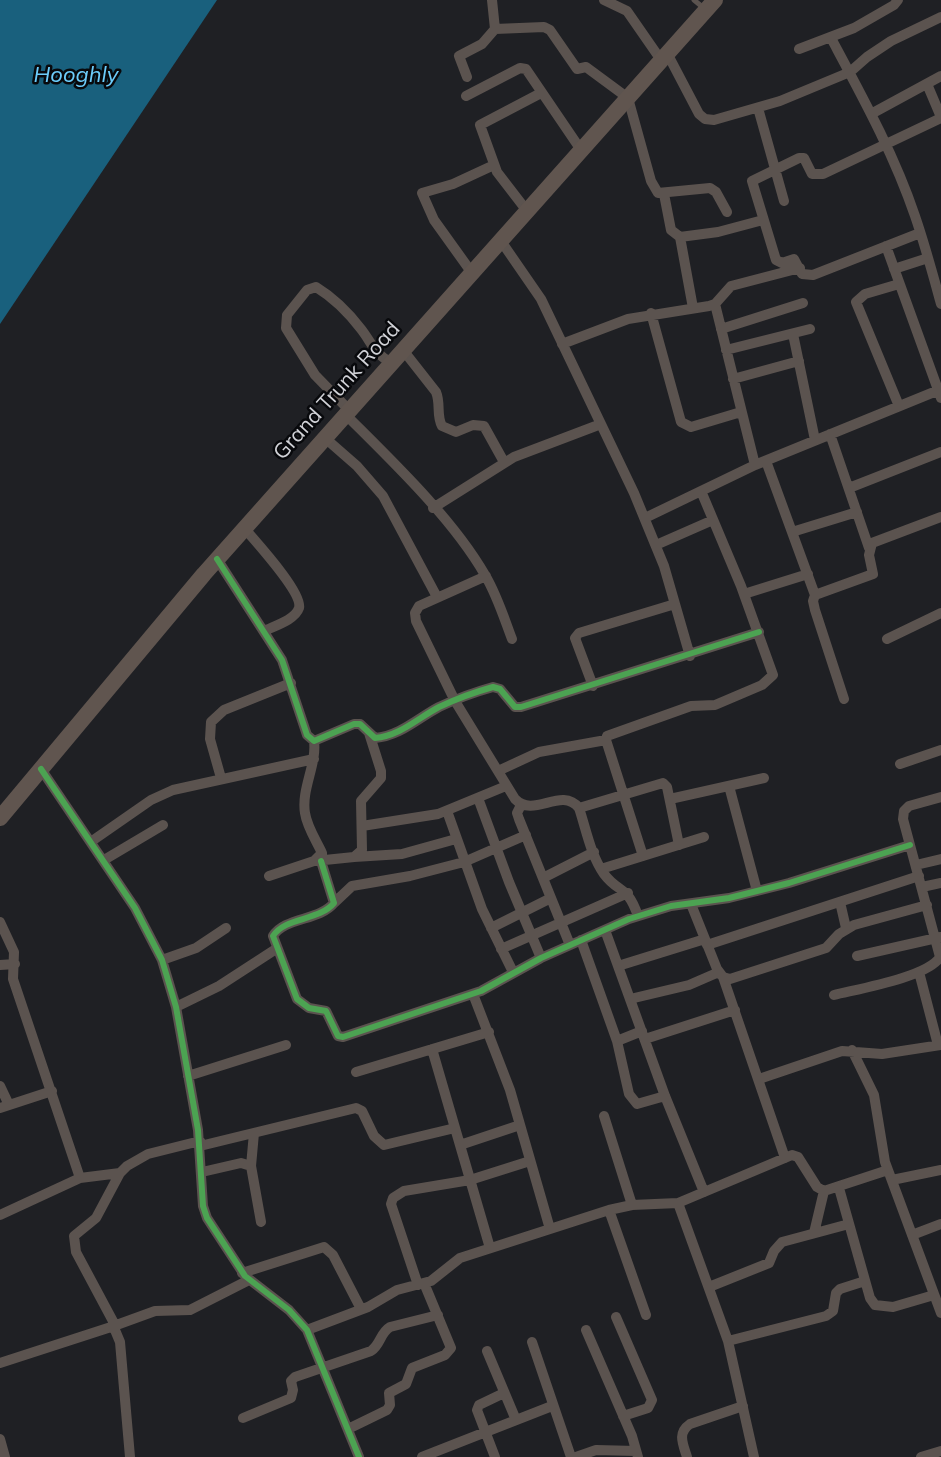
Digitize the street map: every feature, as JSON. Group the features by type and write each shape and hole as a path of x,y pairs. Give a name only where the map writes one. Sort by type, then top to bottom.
{"main road":[{"name":"Grand Trunk Road","path":"0,818 217,559 664,57 705,3"}],"street":[{"path":"467,77 459,56 482,44 495,29 492,0"},
{"path":"604,0 627,11 664,57 695,108 705,119 714,120 758,108 850,72 891,41 941,17"},
{"path":"799,49 831,38 874,16 898,0"},
{"path":"495,29 547,28 577,69 586,67 628,98 651,181 658,193 710,188 716,192 727,212"},
{"path":"831,38 872,114 884,143 920,233 941,304"},
{"path":"466,96 524,68 581,150"},
{"path":"872,114 941,76"},
{"path":"920,233 813,275 802,274 794,259 782,262 776,260 752,181 804,158 812,174 823,174 941,117 927,84"},
{"path":"527,211 507,188 494,165 481,124 541,93"},
{"path":"758,108 784,201"},
{"path":"472,273 445,236 422,193 453,184 494,165"},
{"path":"664,194 671,230 680,237 693,308"},
{"path":"680,237 718,232 764,220"},
{"path":"501,241 534,287 645,518 656,545 690,656"},
{"path":"645,518 755,465 899,406 940,394 938,378 899,284 886,246"},
{"path":"894,269 928,258"},
{"path":"562,344 628,319 715,304 731,286 800,268"},
{"path":"899,284 866,294 856,302 899,406"},
{"path":"504,462 484,426 472,425 456,432 442,426 437,413 436,393 398,357 377,355 363,331 333,298 316,287 307,290 287,315 286,328 315,375 434,508 486,576 512,639"},
{"path":"721,329 802,303"},
{"path":"715,304 755,465"},
{"path":"651,314 681,422 691,427 741,412"},
{"path":"726,350 810,329"},
{"path":"793,334 815,440"},
{"path":"733,379 799,361"},
{"path":"434,508 504,462 601,424"},
{"path":"815,595 873,574 869,548 830,434"},
{"path":"325,438 357,466 383,496 437,597"},
{"path":"849,488 941,452"},
{"path":"766,461 815,595 813,601 815,610 844,699"},
{"path":"498,771 538,752 606,740 613,732 691,706 715,705 762,685 773,675 774,670 744,594 700,491"},
{"path":"792,532 857,512"},
{"path":"869,548 878,541 941,518"},
{"path":"656,545 713,520"},
{"path":"245,529 290,586 299,602 299,610 294,616 264,631"},
{"path":"217,559 264,631 291,683 307,735 314,741 314,759 304,804 305,814 321,853 317,861 334,903"},
{"path":"744,594 808,574"},
{"path":"486,576 419,606 415,613 416,621 455,701 506,786 521,805 529,807 562,800 574,803 579,808 601,869 609,879 628,893 638,916"},
{"path":"594,686 575,638 579,633 675,604"},
{"path":"887,639 941,613"},
{"path":"314,741 354,724 360,724 375,738 395,733 438,708 493,687 500,689 516,707 521,707 690,656 759,632"},
{"path":"221,778 210,739 211,722 224,710 291,683"},
{"path":"354,857 362,850 361,801 381,778 381,771 369,733"},
{"path":"606,740 643,856"},
{"path":"900,764 941,750"},
{"path":"92,841 161,794 221,778 314,759"},
{"path":"41,769 92,841 135,908 162,960 176,1007 200,1144 203,1206 207,1218 246,1276 289,1310 307,1330 358,1457"},
{"path":"670,799 764,778"},
{"path":"579,808 663,783 667,786 679,845"},
{"path":"362,826 424,818 447,811 506,786"},
{"path":"729,786 757,891"},
{"path":"834,995 919,972 937,963 940,957 939,937 927,905 910,845 904,811 909,806 941,797"},
{"path":"478,798 521,913 541,958"},
{"path":"521,805 518,813 525,836 570,945"},
{"path":"447,811 464,862 491,928 513,972"},
{"path":"104,860 164,825"},
{"path":"525,836 464,862 410,876 360,883 347,890 323,912 275,932 273,936 276,949 297,999 309,1008 326,1011 338,1036 348,1035 473,994 541,958 638,916 757,891 910,845"},
{"path":"601,869 705,837"},
{"path":"269,876 317,861 402,854 456,839"},
{"path":"543,878 594,852"},
{"path":"916,865 941,859"},
{"path":"618,966 921,881 941,883"},
{"path":"501,949 628,893"},
{"path":"491,928 551,898"},
{"path":"840,902 846,928"},
{"path":"691,904 735,1010 785,1158"},
{"path":"630,999 689,985 721,974 730,979 742,976 826,948 846,928 927,905"},
{"path":"0,922 11,944 15,964 13,979 80,1178"},
{"path":"162,960 196,948 226,928"},
{"path":"605,930 665,1096 704,1192"},
{"path":"857,956 939,937"},
{"path":"581,940 617,1041 629,1094 633,1101 643,1103 665,1096"},
{"path":"176,1007 219,986 276,949"},
{"path":"0,965 15,964"},
{"path":"759,1078 832,1054 852,1050 882,1054 940,1045 919,972"},
{"path":"473,994 489,1032 520,1125 550,1229"},
{"path":"617,1041 735,1010"},
{"path":"356,1072 489,1032"},
{"path":"188,1076 286,1045"},
{"path":"432,1049 490,1248"},
{"path":"852,1050 874,1095 882,1152 940,1309"},
{"path":"0,1086 4,1107 52,1091"},
{"path":"130,1457 120,1342 76,1252 74,1236 102,1210 120,1173 137,1159 148,1154 254,1133 356,1108 362,1111 374,1136 384,1145 455,1128"},
{"path":"604,1116 632,1205"},
{"path":"460,1145 520,1125"},
{"path":"254,1133 250,1166 261,1222"},
{"path":"307,1330 361,1309 397,1290 440,1276 454,1262 490,1248 609,1210 632,1205 678,1203 785,1158 798,1156 817,1187 824,1191 890,1175 941,1170"},
{"path":"348,1429 387,1410 390,1405 390,1393 406,1383 412,1368 449,1352 450,1343 421,1284 391,1204 393,1198 404,1191 470,1180 530,1161"},
{"path":"202,1172 241,1163 250,1166"},
{"path":"0,1215 80,1178 120,1173"},
{"path":"839,1188 870,1298 875,1305 883,1308 934,1295"},
{"path":"814,1233 824,1191"},
{"path":"678,1203 728,1341 754,1457"},
{"path":"609,1210 646,1316"},
{"path":"709,1287 769,1263 774,1251 782,1242 849,1224"},
{"path":"912,1235 941,1224"},
{"path":"0,1363 155,1311 190,1310 246,1276 324,1247 333,1255 361,1309"},
{"path":"728,1341 826,1316 833,1311 836,1293 840,1289 865,1281"},
{"path":"243,1418 291,1398 293,1390 291,1381 295,1377 324,1369 377,1347 384,1331 390,1327 438,1315"},
{"path":"616,1317 652,1400 648,1408 623,1416"},
{"path":"532,1342 542,1366 552,1406 573,1457 596,1450 637,1454 586,1330"},
{"path":"487,1351 516,1420"},
{"path":"495,1457 477,1410 479,1405 504,1393"},
{"path":"422,1457 552,1406"},
{"path":"687,1457 681,1435 683,1429 690,1424 743,1406"},
{"path":"0,1439 5,1457"},
{"path":"921,1457 941,1451"}],"water":[{"name":"Hooghly","path":"0,0 217,0 0,324"}],"cycle path":[{"path":"217,559 282,660 307,735 314,741 354,724 360,724 375,738 384,737 401,730 445,704 493,687 500,689 515,707 521,707 759,632"},
{"path":"41,769 135,908 162,960 176,1007 198,1130 203,1206 207,1218 245,1276 289,1310 307,1330 359,1457"},
{"path":"321,861 334,903 320,913 285,925 273,936 297,999 309,1008 326,1011 338,1036 343,1037 481,991 541,958 629,919 671,906 729,898 789,883 910,845"}]}
